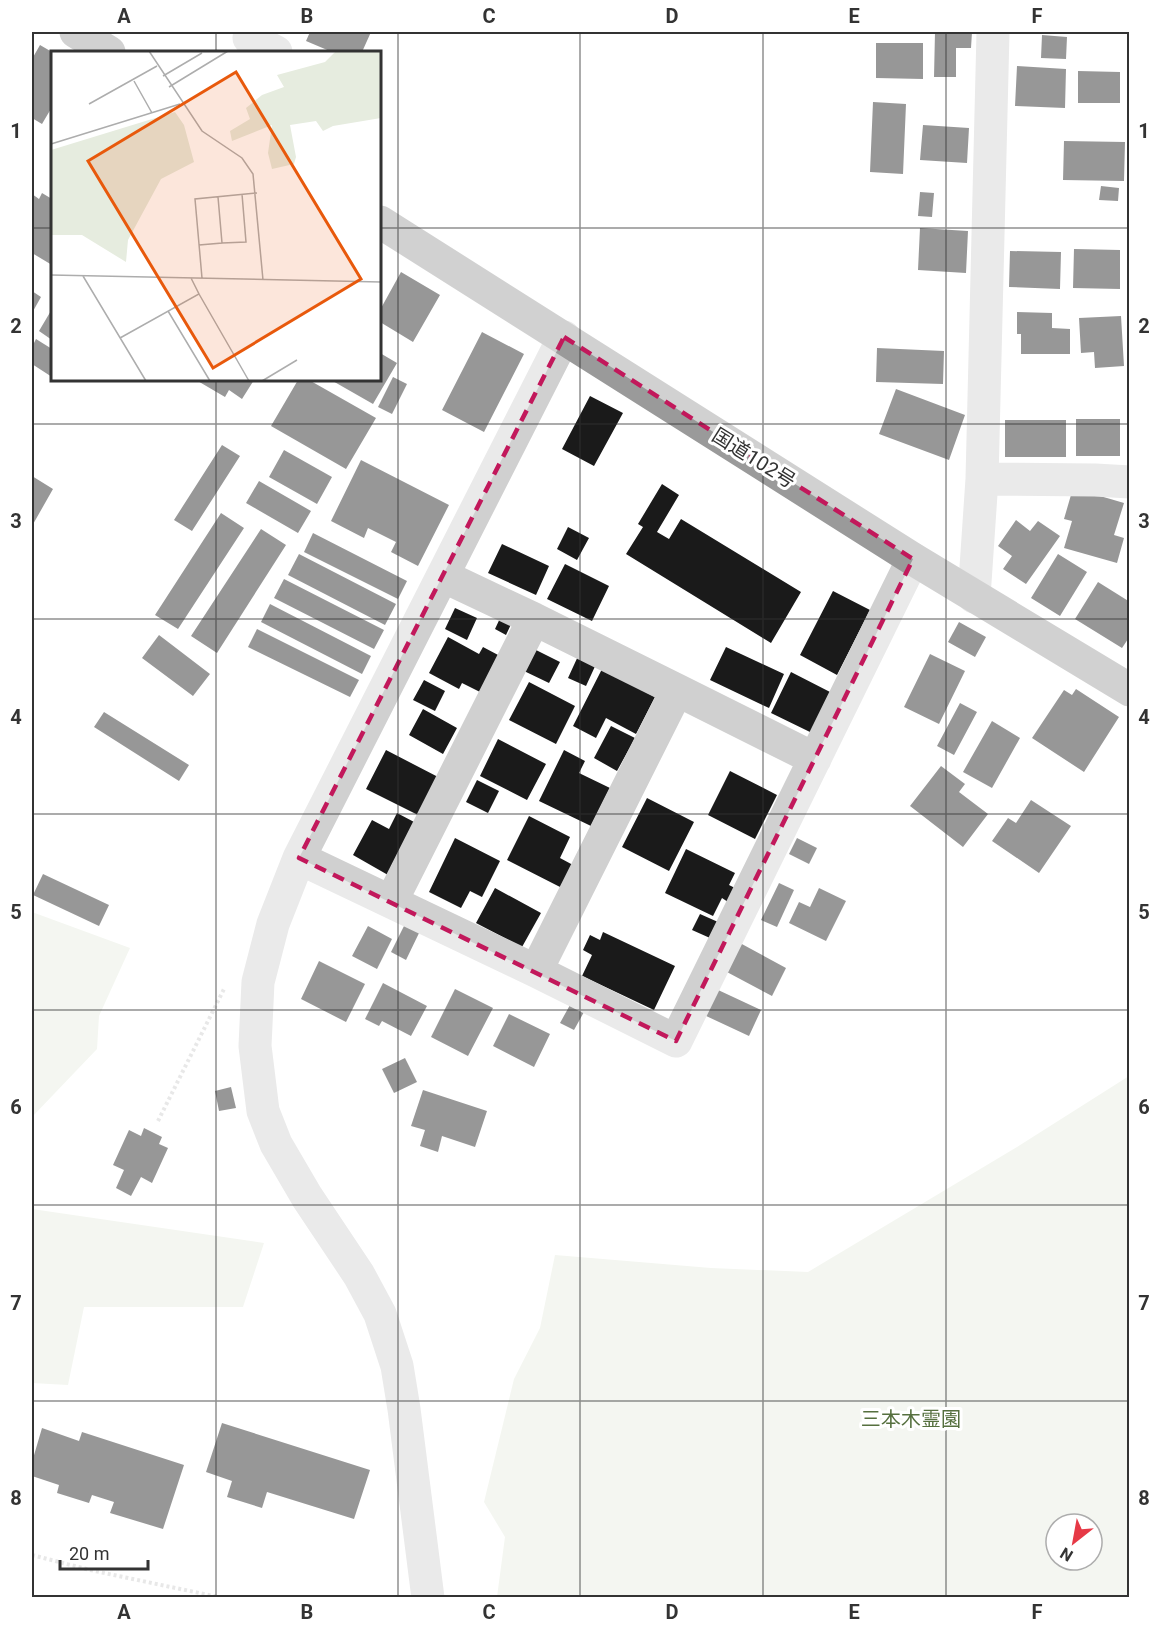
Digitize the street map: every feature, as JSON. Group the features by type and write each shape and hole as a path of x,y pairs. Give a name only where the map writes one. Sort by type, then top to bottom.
{"highway":[{"path":"76,32 108,51"},
{"name":"国道102号","path":"381,223 913,559 1130,690"}],"street":[{"path":"250,32 249,38 274,51"},
{"path":"974,597 982,479 993,32"},
{"path":"428,1598 397,1366 380,1314 359,1275 286,1162 263,1111 255,1046 258,982 273,924 299,858 564,337"},
{"path":"982,479 1130,482"},
{"path":"299,858 536,971 676,1041 913,559"},
{"path":"443,576 815,759"},
{"path":"391,902 534,619"},
{"path":"536,971 677,690"}],"path":[{"path":"158,1121 226,985"},
{"path":"32,1555 90,1570 223,1598"}],"highlighted area":[{"path":"564,337 913,559 676,1041 299,858"}],"green space":[{"path":"32,912 130,948 99,1016 97,1049 32,1117"},
{"name":"三本木霊園","path":"1129,1076 1129,1597 497,1597 505,1537 484,1502 514,1379 540,1328 555,1255 711,1268 808,1272 1017,1147"},
{"path":"32,1209 264,1243 243,1307 84,1307 68,1385 32,1383"}],"building":[{"path":"310,32 371,32 362,51 330,51 306,41"},
{"path":"935,32 972,32 971,48 956,48 956,77 934,77"},
{"path":"1042,35 1067,37 1066,59 1041,58"},
{"path":"876,43 923,43 923,79 876,78"},
{"path":"40,45 51,51 51,109 42,124 32,118 32,59"},
{"path":"1017,66 1066,69 1065,108 1015,106"},
{"path":"1078,71 1120,72 1120,103 1078,103"},
{"path":"873,102 906,104 903,174 870,172"},
{"path":"923,125 969,128 967,163 920,160"},
{"path":"1064,141 1125,142 1124,181 1063,180"},
{"path":"1101,186 1119,188 1118,201 1099,200"},
{"path":"920,192 934,193 932,217 918,216"},
{"path":"42,193 51,198 51,264 32,253 32,194 39,199"},
{"path":"920,228 968,231 966,273 918,270"},
{"path":"1074,249 1120,250 1120,289 1073,288"},
{"path":"1010,251 1061,252 1060,289 1009,287"},
{"path":"401,272 440,295 413,342 381,323 381,308"},
{"path":"32,291 41,297 32,313"},
{"path":"51,311 51,339 39,331"},
{"path":"1017,312 1052,313 1052,328 1070,329 1070,354 1021,354 1021,334 1017,334"},
{"path":"1121,316 1124,366 1095,368 1094,352 1081,353 1079,318"},
{"path":"482,332 524,354 484,432 442,410"},
{"path":"36,339 51,348 51,376 32,364 32,347"},
{"path":"877,348 944,351 943,384 876,382"},
{"path":"381,354 397,363 373,404 333,381 381,381"},
{"path":"393,377 407,384 392,414 378,407"},
{"path":"198,381 253,381 242,399 229,390 225,397"},
{"path":"297,381 311,381 376,418 346,469 271,426"},
{"path":"896,389 965,415 949,460 879,434"},
{"path":"590,396 623,413 594,466 562,449"},
{"path":"1076,419 1120,419 1120,456 1076,456"},
{"path":"1005,420 1066,420 1066,457 1005,457"},
{"path":"222,445 240,456 192,531 174,520"},
{"path":"284,450 332,477 317,504 269,477"},
{"path":"361,460 449,505 418,566 391,552 396,542 368,528 364,538 331,521"},
{"path":"32,476 53,489 32,526"},
{"path":"259,481 311,511 298,533 246,503"},
{"path":"662,484 679,495 657,532 669,539 681,519 801,592 771,643 626,554 643,527 638,524"},
{"path":"1073,488 1124,503 1114,535 1124,538 1117,563 1064,548 1072,521 1064,519"},
{"path":"221,513 244,528 178,629 155,615"},
{"path":"1016,520 1030,531 1038,521 1060,536 1026,584 1003,569 1012,556 998,546"},
{"path":"568,527 589,538 577,560 557,549"},
{"path":"261,529 286,545 217,653 191,636"},
{"path":"313,533 407,581 398,599 304,552"},
{"path":"502,544 549,566 536,595 488,573"},
{"path":"299,554 396,604 385,625 288,575"},
{"path":"1058,554 1087,572 1060,616 1031,598"},
{"path":"565,564 609,586 592,621 547,599"},
{"path":"284,579 384,630 374,649 274,598"},
{"path":"1098,582 1130,602 1130,636 1122,648 1075,619"},
{"path":"833,591 870,610 837,675 800,655"},
{"path":"270,604 371,656 362,674 261,622"},
{"path":"455,608 477,618 467,640 445,629"},
{"path":"502,614 513,620 506,635 495,629"},
{"path":"959,622 986,637 975,657 948,642"},
{"path":"257,629 359,680 350,697 248,647"},
{"path":"159,635 210,674 193,696 142,658"},
{"path":"448,637 479,654 483,647 500,656 480,692 462,683 459,689 429,673"},
{"path":"726,647 784,674 769,708 710,680"},
{"path":"534,649 560,662 549,683 524,671"},
{"path":"579,654 597,662 586,686 568,678"},
{"path":"930,654 965,671 939,724 904,707"},
{"path":"602,669 655,697 636,734 606,718 596,738 573,726"},
{"path":"791,672 832,693 812,733 771,713"},
{"path":"424,680 445,691 435,711 413,700"},
{"path":"529,682 575,706 556,744 509,720"},
{"path":"1076,689 1119,717 1084,772 1032,738 1064,690 1072,695"},
{"path":"960,703 977,712 954,755 937,746"},
{"path":"423,709 457,728 443,754 409,735"},
{"path":"104,712 189,765 179,781 94,727"},
{"path":"992,721 1020,738 992,788 963,772"},
{"path":"611,726 635,738 617,771 594,758"},
{"path":"498,739 546,764 527,800 480,776"},
{"path":"386,750 440,778 420,816 366,789"},
{"path":"564,750 585,761 579,773 610,788 591,826 539,801"},
{"path":"941,766 965,784 959,792 988,814 963,847 910,806"},
{"path":"730,771 777,795 755,839 708,815"},
{"path":"477,780 499,791 488,813 466,802"},
{"path":"647,798 694,822 669,871 622,847"},
{"path":"1031,800 1071,826 1039,873 992,841 1008,818 1016,823"},
{"path":"397,813 416,823 388,875 353,855 372,820 389,829"},
{"path":"529,816 570,837 560,858 573,865 562,888 507,860"},
{"path":"455,838 500,861 482,897 470,891 461,908 429,892"},
{"path":"797,838 817,848 809,864 789,854"},
{"path":"686,849 735,873 729,885 735,888 728,902 722,898 713,916 665,893"},
{"path":"43,874 109,905 99,926 33,895"},
{"path":"779,883 794,890 777,927 761,920"},
{"path":"495,888 541,913 522,947 476,923"},
{"path":"819,888 846,901 826,941 789,923 799,902 810,907"},
{"path":"700,914 718,922 710,938 692,930"},
{"path":"405,924 420,931 406,960 391,952"},
{"path":"368,926 392,939 377,969 352,956"},
{"path":"603,932 675,966 654,1010 582,976 592,955 583,950 590,935 600,940"},
{"path":"740,943 786,968 772,996 725,971"},
{"path":"319,961 365,984 346,1022 301,999"},
{"path":"383,983 427,1006 411,1036 382,1021 379,1026 365,1019"},
{"path":"455,989 493,1008 468,1056 431,1037"},
{"path":"716,989 761,1010 749,1036 704,1015"},
{"path":"570,1005 584,1012 574,1030 560,1023"},
{"path":"509,1014 550,1034 534,1067 493,1046"},
{"path":"405,1058 417,1082 394,1093 382,1069"},
{"path":"231,1087 236,1108 219,1111 215,1091"},
{"path":"423,1090 487,1111 475,1147 442,1136 438,1152 420,1146 425,1130 411,1126"},
{"path":"144,1128 162,1137 159,1144 168,1148 152,1183 141,1177 131,1196 116,1188 124,1170 113,1165 129,1130 141,1136"},
{"path":"222,1423 370,1470 354,1519 267,1492 262,1508 227,1497 232,1481 206,1472"},
{"path":"42,1428 79,1441 82,1432 184,1465 163,1529 110,1513 114,1502 92,1495 89,1503 57,1493 59,1485 32,1476 32,1462"}]}
